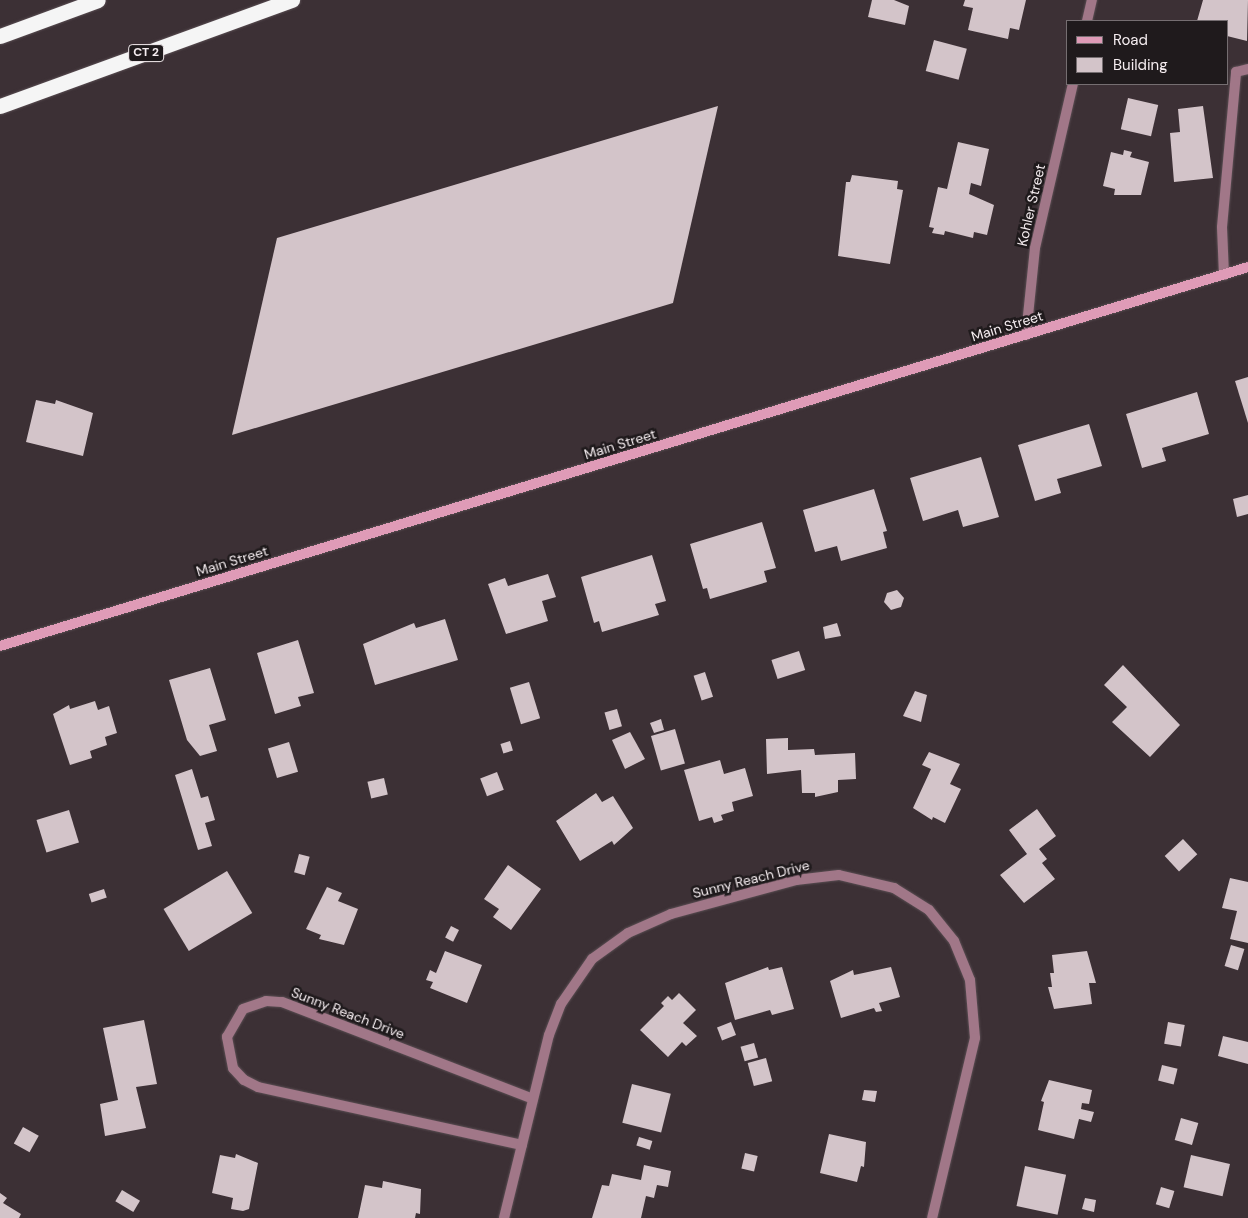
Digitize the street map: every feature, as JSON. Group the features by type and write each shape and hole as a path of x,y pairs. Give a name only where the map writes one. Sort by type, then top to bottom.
{"highway":[{"path":"0,36 98,0"},
{"name":"CT 2","path":"0,106 292,0"}],"main road":[{"name":"Main Street","path":"0,646 1248,267"}],"street":[{"path":"1087,20 1092,0"},
{"path":"1224,275 1222,227 1236,72 1248,70"},
{"name":"Kohler Street","path":"1026,334 1035,248 1073,85"},
{"name":"Sunny Reach Drive","path":"504,1218 533,1099 561,1004 580,973 614,942 672,914 796,880 839,875 875,881 919,902 945,928 962,957 974,996 973,1048 932,1218"},
{"name":"Sunny Reach Drive","path":"522,1145 258,1087 244,1080 233,1068 227,1037 243,1009 266,1001 282,1002 533,1099"}],"building":[{"path":"872,0 894,0 909,6 905,25 868,17"},
{"path":"965,0 1026,0 1019,30 1010,28 1008,39 968,30 973,8 963,6"},
{"path":"1203,0 1248,0 1247,41 1228,36 1228,20 1197,20"},
{"path":"934,40 967,49 959,80 926,71"},
{"path":"1128,98 1158,105 1151,136 1121,129"},
{"path":"718,106 673,303 232,435 277,238"},
{"path":"1203,106 1213,178 1174,182 1170,133 1180,132 1178,109"},
{"path":"958,142 989,149 981,186 971,183 969,194 994,205 987,235 974,232 973,238 945,231 944,235 932,233 934,228 929,227 938,187 947,189"},
{"path":"1124,150 1132,152 1130,157 1149,162 1141,195 1114,195 1115,189 1103,186 1111,152 1123,155"},
{"path":"852,175 898,181 897,189 903,190 890,264 838,256 846,182 850,182"},
{"path":"1248,377 1248,423 1235,381"},
{"path":"1197,392 1209,434 1162,448 1166,461 1142,468 1126,414"},
{"path":"36,400 55,404 56,400 93,413 83,456 26,442"},
{"path":"1089,424 1102,466 1057,479 1061,493 1035,501 1018,445"},
{"path":"981,457 999,517 963,527 958,510 923,521 910,478"},
{"path":"874,489 887,531 883,532 887,548 841,561 837,546 815,552 803,510"},
{"path":"1248,495 1248,514 1237,517 1233,499"},
{"path":"762,522 776,568 764,571 767,582 710,599 707,588 703,589 690,544"},
{"path":"652,555 666,601 655,604 659,615 602,632 599,621 594,623 581,577"},
{"path":"548,574 556,597 542,601 548,621 506,634 488,584 505,578 508,586"},
{"path":"897,590 904,598 901,607 891,610 884,602 887,593"},
{"path":"445,619 458,660 375,685 363,644 414,623 416,628"},
{"path":"837,623 841,636 825,639 823,627"},
{"path":"298,640 314,693 298,697 301,706 275,714 257,653"},
{"path":"799,651 805,670 778,679 771,660"},
{"path":"1123,665 1180,725 1150,757 1112,722 1127,707 1104,685"},
{"path":"210,668 226,720 209,725 217,751 200,756 187,740 169,680"},
{"path":"705,672 713,697 702,700 694,676"},
{"path":"529,682 540,718 521,724 510,688"},
{"path":"915,691 927,695 921,722 903,716"},
{"path":"95,701 98,710 109,706 117,733 105,737 107,745 90,751 92,758 70,765 53,714 69,705 70,709"},
{"path":"617,709 622,726 609,730 605,713"},
{"path":"661,719 664,730 654,733 650,723"},
{"path":"675,729 685,764 661,770 651,736"},
{"path":"630,732 645,759 625,769 612,740"},
{"path":"788,738 788,750 814,749 815,755 855,753 856,779 838,780 838,792 815,797 815,793 802,793 801,770 767,774 766,739"},
{"path":"510,741 513,751 503,753 500,744"},
{"path":"289,742 298,772 277,778 268,748"},
{"path":"929,752 960,764 950,784 961,789 945,823 933,817 932,820 913,808 931,769 922,765"},
{"path":"720,760 724,774 745,768 753,796 732,802 734,811 721,815 723,820 714,823 712,817 699,821 684,770"},
{"path":"192,769 201,798 208,796 215,820 205,823 212,846 198,850 175,775"},
{"path":"497,772 504,790 487,796 480,778"},
{"path":"384,778 388,795 371,798 367,782"},
{"path":"596,793 602,802 613,796 633,828 614,845 612,841 580,861 556,821"},
{"path":"1037,809 1056,836 1039,849 1047,859 1042,863 1055,879 1024,903 1000,875 1027,854 1009,830"},
{"path":"69,810 79,843 46,852 36,820"},
{"path":"1183,839 1197,854 1179,871 1165,856"},
{"path":"299,854 310,857 305,875 294,872"},
{"path":"508,865 541,889 511,930 493,917 499,909 484,899"},
{"path":"227,871 252,913 189,951 164,909"},
{"path":"1230,878 1248,882 1248,943 1230,939 1237,911 1222,908"},
{"path":"327,887 342,893 338,901 358,909 344,945 319,939 321,935 306,929"},
{"path":"104,889 107,898 92,903 89,894"},
{"path":"451,926 459,930 453,942 445,938"},
{"path":"1231,945 1244,949 1238,970 1225,966"},
{"path":"445,951 482,965 467,1003 430,988 433,982 426,980 430,970 436,973"},
{"path":"1087,951 1096,983 1089,983 1092,1004 1054,1009 1048,987 1052,987 1050,973 1054,973 1052,955"},
{"path":"768,967 769,970 782,967 794,1009 772,1015 770,1010 735,1020 725,983"},
{"path":"891,967 900,997 879,1003 882,1011 876,1012 874,1008 841,1018 830,981 853,970 854,975"},
{"path":"679,993 696,1010 683,1023 697,1036 686,1046 682,1042 668,1057 640,1030 664,1006 661,1003 668,996 672,1000"},
{"path":"144,1020 157,1084 136,1087 146,1128 105,1136 100,1104 118,1100 103,1028"},
{"path":"731,1022 736,1035 722,1040 717,1027"},
{"path":"1168,1022 1185,1025 1181,1047 1164,1044"},
{"path":"1223,1036 1248,1042 1248,1064 1218,1056"},
{"path":"754,1043 758,1057 745,1061 741,1047"},
{"path":"766,1058 772,1081 754,1086 748,1063"},
{"path":"1162,1065 1178,1069 1174,1084 1158,1081"},
{"path":"1049,1080 1092,1090 1089,1104 1082,1103 1081,1109 1094,1112 1091,1122 1079,1119 1074,1139 1038,1130 1044,1102 1041,1101"},
{"path":"632,1084 671,1094 661,1132 622,1123"},
{"path":"864,1090 877,1091 875,1102 862,1100"},
{"path":"1181,1118 1198,1123 1192,1145 1175,1140"},
{"path":"23,1127 39,1136 30,1152 14,1144"},
{"path":"829,1134 866,1142 864,1167 861,1166 857,1182 820,1173"},
{"path":"639,1137 652,1141 650,1150 636,1146"},
{"path":"745,1153 758,1156 754,1172 741,1169"},
{"path":"236,1154 258,1163 249,1209 243,1211 231,1209 233,1198 212,1193 220,1155 235,1158"},
{"path":"1191,1155 1230,1164 1223,1196 1184,1187"},
{"path":"644,1165 671,1171 668,1187 657,1185 654,1198 646,1196 641,1218 592,1218 602,1185 609,1186 612,1174 641,1180"},
{"path":"1025,1166 1066,1175 1058,1215 1016,1206"},
{"path":"383,1181 421,1189 420,1214 416,1213 415,1218 358,1218 365,1185 382,1188"},
{"path":"1161,1187 1174,1191 1169,1208 1156,1204"},
{"path":"122,1190 140,1201 133,1212 115,1201"},
{"path":"0,1193 7,1198 3,1203 21,1214 19,1218 0,1218"},
{"path":"1085,1198 1096,1200 1094,1212 1082,1209"}]}
